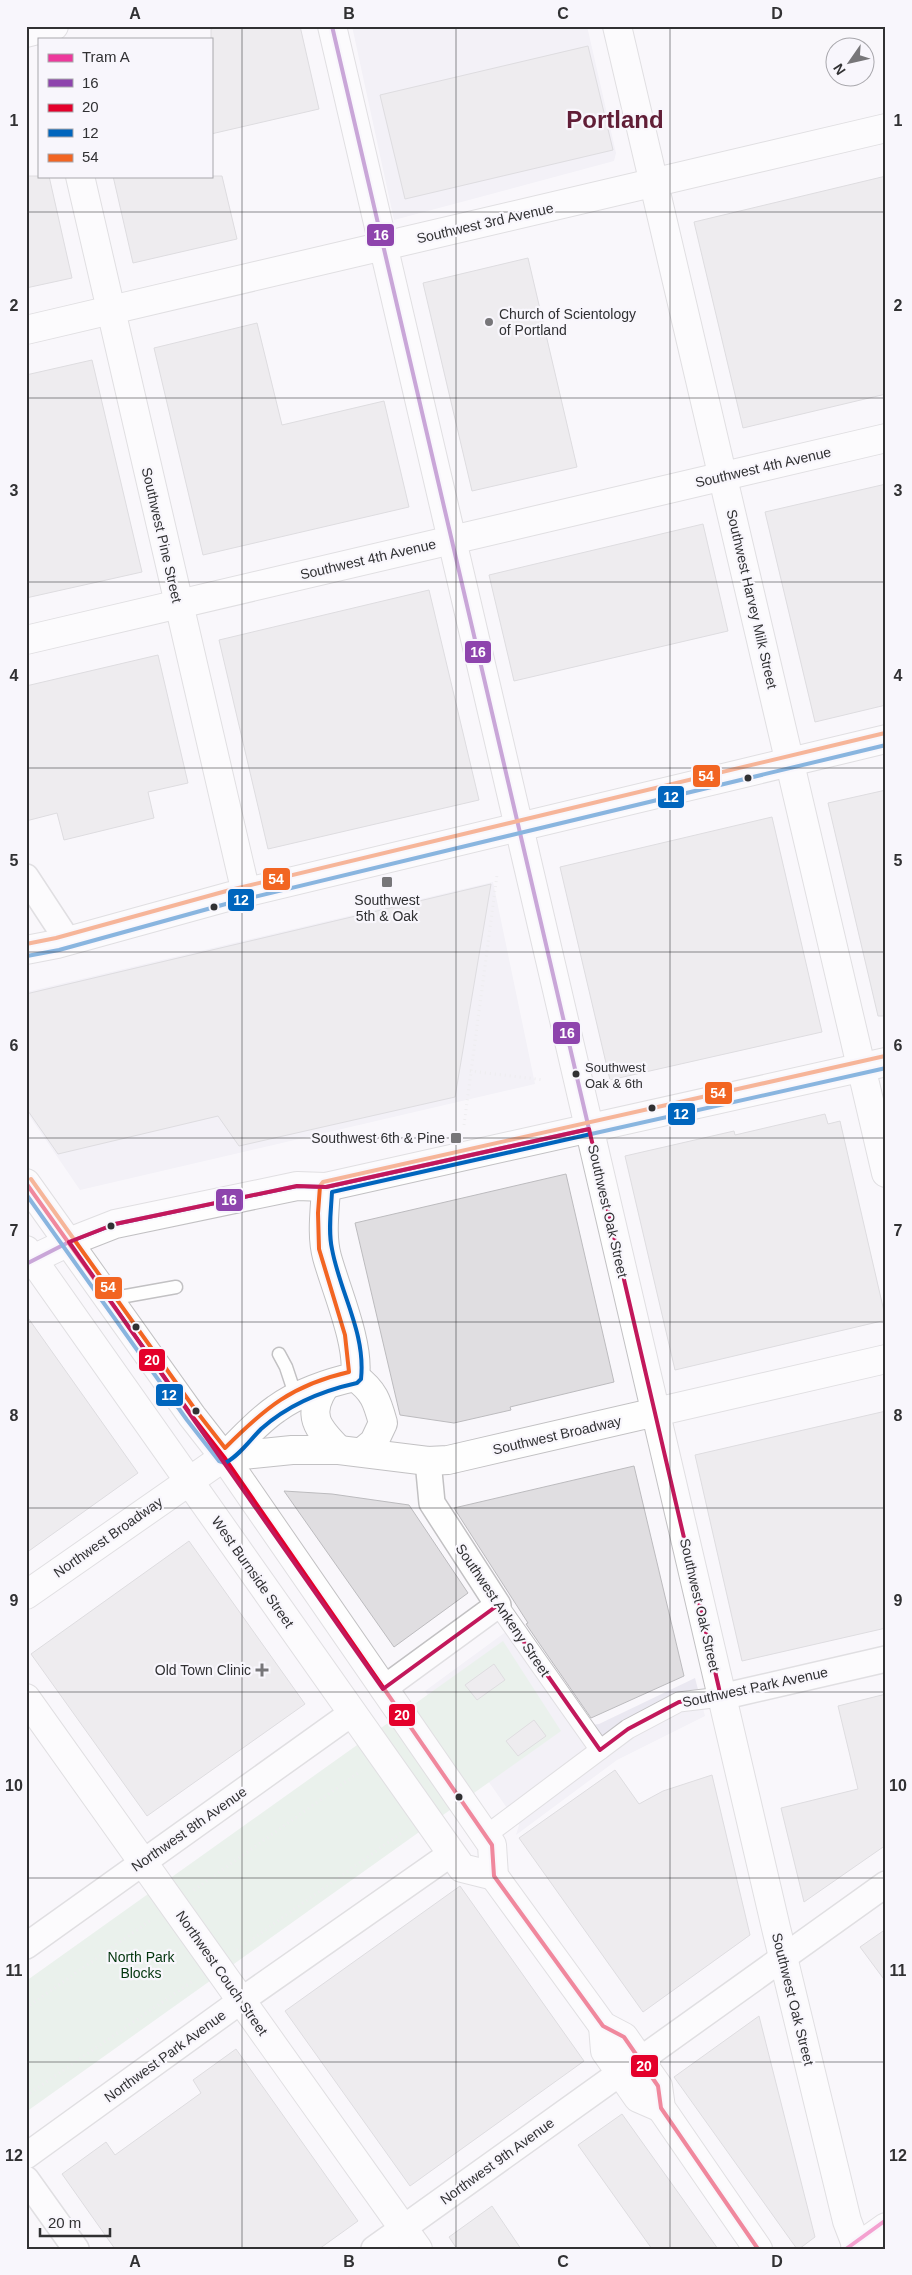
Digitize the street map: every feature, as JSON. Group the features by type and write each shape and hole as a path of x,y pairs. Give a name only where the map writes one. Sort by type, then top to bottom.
{"street":[{"name":"Southwest Oak Street","path":"332,26 721,1697 847,2221 856,2248"},
{"name":"Southwest Harvey Milk Street","path":"617,26 790,762 873,1064 886,1172"},
{"name":"Southwest 3rd Avenue","path":"26,330 886,128"},
{"name":"Southwest Pine Street","path":"80,178 246,893"},
{"name":"Southwest 4th Avenue","path":"26,640 886,438"},
{"path":"26,950 68,941 246,893 886,739"},
{"path":"26,877 68,941"},
{"path":"29,1257 115,1224 297,1186 326,1187 873,1064"},
{"path":"26,1183 192,1416 224,1456 492,1845 494,1876 602,2026 605,2051 630,2066 638,2098 661,2108 758,2249"},
{"path":"325,1386 317,1399 314,1410 316,1421 322,1433 350,1451 374,1442 383,1423 377,1401 368,1387 355,1377 355,1358 324,1241 326,1187"},
{"name":"West Burnside Street","path":"29,1257 189,1480 462,1868 494,1876"},
{"name":"Southwest Broadway","path":"224,1456 292,1450 350,1451 428,1461 448,1460 886,1359"},
{"name":"Southwest Broadway","path":"189,1480 224,1456 275,1409 296,1397 341,1380 355,1377"},
{"name":"Southwest Ankeny Street","path":"428,1461 432,1503 498,1604 600,1750"},
{"name":"Northwest Broadway","path":"26,1595 189,1480"},
{"path":"383,1689 498,1604"},
{"name":"Southwest Park Avenue","path":"485,1836 628,1729 679,1702 721,1697 886,1659"},
{"name":"Northwest Couch Street","path":"26,1698 411,2238"},
{"name":"Northwest 8th Avenue","path":"26,1946 352,1713"},
{"name":"Northwest Park Avenue","path":"26,2156 242,2000 452,1853"},
{"name":"Northwest 9th Avenue","path":"374,2249 411,2238 630,2066 886,1884"},
{"path":"26,2179 76,2249"},
{"path":"856,2248 886,2227"}],"lane":[{"path":"109,1299 176,1287"},
{"path":"279,1354 286,1367 296,1397"}],"path":[{"path":"464,1125 497,875"},
{"path":"470,1071 544,1080"},
{"path":"192,1892 361,1771"},
{"path":"234,1952 403,1832"},
{"path":"26,2008 151,1920"},
{"path":"26,2096 193,1981"}],"highlighted area":[{"path":"589,1129 721,1697 679,1702 628,1729 600,1750 498,1605 383,1689 69,1242 115,1224 297,1186 326,1187"}],"shaded area":[{"path":"352,26 587,26 616,153 614,161 394,220"},
{"path":"493,882 535,1084 80,1190 26,1111 26,992"},
{"path":"518,1623 592,1725 599,1724 695,1678 705,1716 617,1760 516,1835 519,1825 425,1691"}],"green space":[{"name":"North Park Blocks","path":"503,1641 561,1731 26,2112 26,1981"}],"building":[{"path":"225,26 300,26 319,109 212,134 211,29"},
{"path":"588,46 613,150 405,199 380,95"},
{"path":"26,176 38,176 38,178 49,178 72,278 26,288"},
{"path":"212,176 222,176 237,239 133,263 113,178 212,178"},
{"path":"886,176 886,394 743,428 694,222"},
{"path":"528,258 577,467 472,491 423,283"},
{"path":"257,323 282,425 384,401 409,507 203,555 154,348"},
{"path":"92,360 142,572 26,598 26,375"},
{"path":"886,484 886,705 815,722 765,512"},
{"path":"703,524 728,631 514,681 489,575"},
{"path":"429,590 479,800 268,849 219,640"},
{"path":"158,655 188,783 148,792 154,818 64,840 57,813 26,821 26,686"},
{"path":"886,790 886,1016 878,1016 828,803"},
{"path":"772,817 822,1032 610,1080 560,867"},
{"path":"491,884 455,1097 239,1146 218,1116 58,1154 26,1108 26,994"},
{"path":"825,1114 828,1124 840,1121 886,1320 675,1370 625,1156 734,1131 735,1135"},
{"path":"566,1174 614,1382 510,1407 511,1410 454,1423 400,1415 355,1223"},
{"path":"26,1315 138,1473 26,1553"},
{"path":"886,1411 886,1628 742,1661 695,1455"},
{"path":"634,1466 684,1676 591,1718 526,1624 528,1623 454,1508"},
{"path":"284,1491 332,1494 409,1505 468,1593 394,1647"},
{"path":"189,1541 305,1704 147,1816 31,1654"},
{"path":"494,1664 505,1680 477,1700 465,1685"},
{"path":"886,1694 886,1845 804,1902 781,1808 858,1789 838,1706"},
{"path":"534,1720 546,1736 518,1756 506,1741"},
{"path":"615,1770 639,1804 663,1791 712,1775 750,1935 643,2012 519,1838"},
{"path":"460,1886 584,2061 410,2186 285,2011"},
{"path":"886,1929 886,1982 860,1947"},
{"path":"759,2016 815,2237 799,2249 797,2249 674,2077"},
{"path":"236,2049 358,2221 319,2249 115,2249 62,2174 106,2142 115,2155 201,2093 193,2080"},
{"path":"622,2114 718,2249 652,2249 578,2145"},
{"path":"492,2206 521,2249 457,2249 449,2237"}],"tram line":[{"name":"A","path":"846,2249 886,2220"}],"transit line":[{"name":"16","path":"26,1264 69,1242 115,1224 297,1186 326,1187 589,1129 332,26"},
{"name":"54","path":"26,944 56,938 230,890 885,733"},
{"name":"12","path":"27,956 59,950 233,902 886,745"},
{"name":"54","path":"31,1179 197,1412 225,1448 253,1421 295,1391 329,1377 349,1372 345,1335 319,1249 318,1213 320,1186 323,1182 885,1056"},
{"name":"12","path":"26,1194 187,1420 219,1461 225,1463 240,1452 261,1429 283,1412 318,1394 357,1383 361,1379 360,1345 331,1242 332,1192 886,1068"},
{"name":"20","path":"26,1183 192,1416 224,1457 492,1845 494,1876 603,2026 624,2037 658,2086 661,2108 758,2249"}],"place":[{"name":"Church of Scientology of Portland","path":"489,322"},
{"name":"Southwest 5th & Oak","path":"387,882"},
{"name":"Southwest Oak & 6th","path":"576,1074"},
{"name":"Southwest 6th & Pine","path":"456,1138"},
{"name":"Old Town Clinic","path":"262,1670"}],"district":[{"name":"Portland","path":"615,120"}]}
